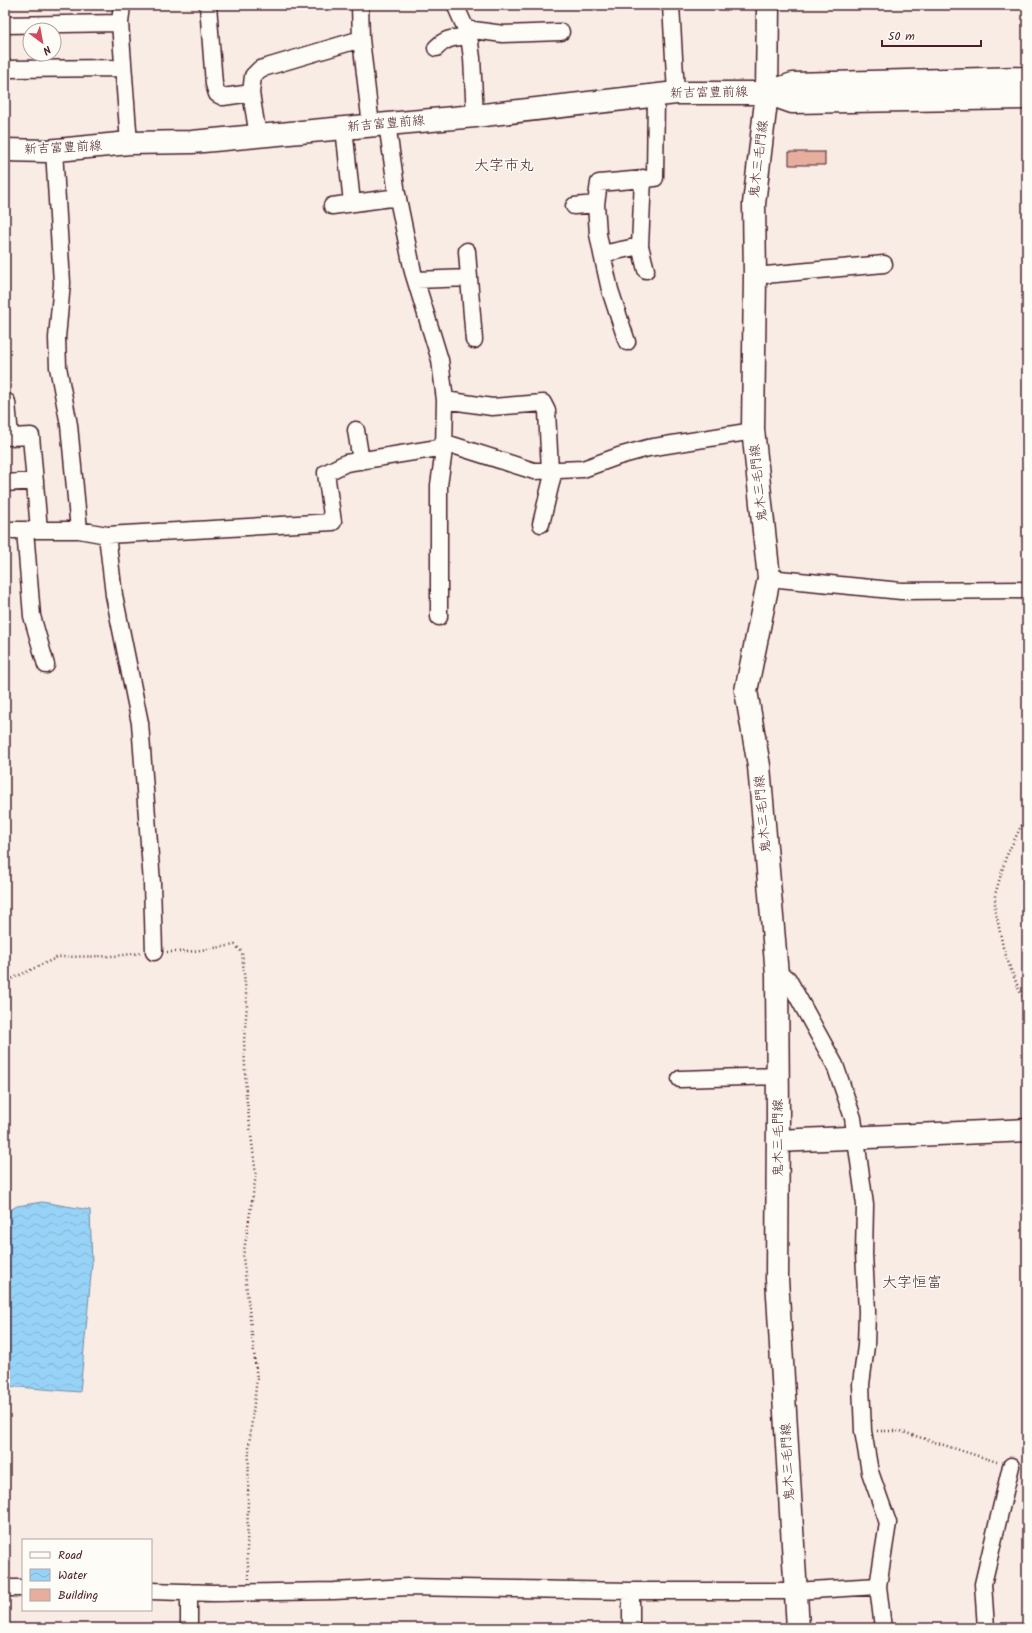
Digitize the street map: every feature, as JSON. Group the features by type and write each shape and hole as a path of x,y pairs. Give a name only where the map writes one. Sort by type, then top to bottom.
{"main road":[{"name":"鬼木三毛門線","path":"768,5 767,93 754,204 755,276 753,431 769,578 746,691 759,766 777,975 777,1279 798,1628"},
{"name":"新吉富豊前線","path":"5,150 26,151 80,149 129,143 192,142 475,116 666,94 767,93 793,84 1027,78"},
{"name":"新吉富豊前線","path":"767,93 792,102 1027,98"},
{"path":"778,1140 1027,1130"}],"street":[{"path":"122,5 120,23 129,143"},
{"path":"208,5 214,84 217,94 223,97 251,93"},
{"path":"360,5 361,39 379,125 398,197 416,280 440,360 445,400 444,444 439,486 439,617"},
{"path":"457,5 457,9 468,33 472,58 475,116"},
{"path":"627,342 610,290 598,234 596,204 599,183 655,178 666,94 671,5"},
{"path":"5,25 120,23"},
{"path":"436,48 442,41 468,33 503,34 561,32"},
{"path":"258,136 251,93 253,76 260,69 361,39"},
{"path":"5,69 123,68"},
{"path":"344,128 352,203"},
{"path":"54,150 62,283 57,338 58,366 69,425 79,530"},
{"path":"642,178 640,246 646,270"},
{"path":"332,206 398,197"},
{"path":"574,206 596,204"},
{"path":"602,254 640,246"},
{"path":"467,250 474,340"},
{"path":"755,276 884,264"},
{"path":"416,280 469,278"},
{"path":"445,400 492,407 543,403 547,411 552,470 541,524"},
{"path":"5,402 7,402 10,437 31,436 35,481 32,530 32,616 46,665"},
{"path":"356,430 361,460"},
{"path":"5,530 79,530 107,535 333,522 326,473 346,463 444,444 534,471 583,469 619,456 648,448 753,431"},
{"path":"5,483 35,481"},
{"path":"107,535 114,595 140,723 152,883 154,952"},
{"path":"769,578 901,591 1027,590"},
{"path":"777,975 788,979 835,1065 853,1118 854,1137 865,1205 864,1254 867,1311 866,1346 861,1384 863,1431 870,1472 888,1523 878,1586 883,1628"},
{"path":"680,1079 778,1076"},
{"path":"986,1628 983,1584 1011,1466"},
{"path":"152,1591 334,1591 408,1587 631,1591 795,1591 878,1586"},
{"path":"5,1588 22,1588"},
{"path":"631,1591 631,1628"},
{"path":"188,1628 189,1592"}],"path":[{"path":"1027,814 1006,857 995,895 995,908 1009,964 1021,994 1027,1002"},
{"path":"5,982 58,957 115,956 154,952 187,952 235,945 242,952 247,1005 244,1040 246,1094 256,1175 243,1257 258,1379 249,1445 247,1552 249,1591"},
{"path":"863,1431 900,1431 1011,1466"}],"water":[{"path":"42,1202 90,1210 92,1264 80,1392 5,1386 5,1213 17,1206"}],"building":[{"path":"789,152 825,152 825,165 789,165"}],"district":[{"name":"大字市丸","path":"504,166"},
{"name":"大字恒富","path":"912,1283"}]}
